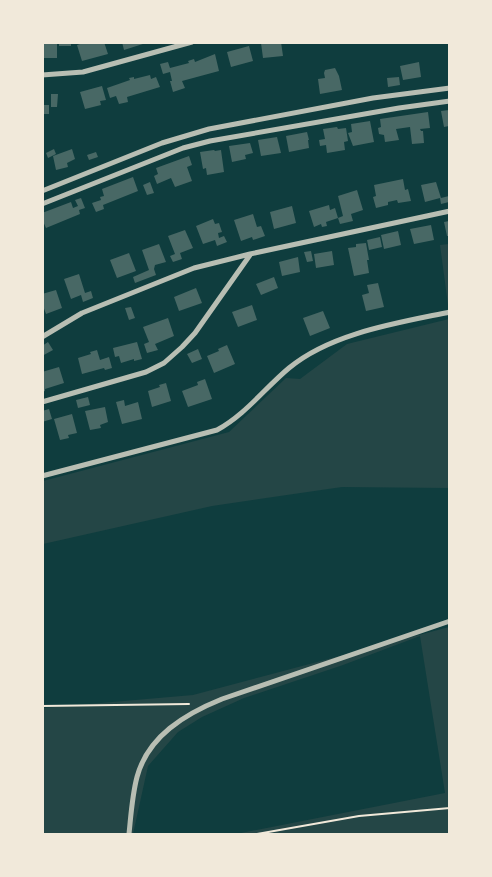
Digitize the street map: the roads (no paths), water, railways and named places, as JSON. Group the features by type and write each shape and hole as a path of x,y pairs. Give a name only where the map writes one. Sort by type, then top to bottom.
{"street":[{"path":"42,75 83,72 192,42"},
{"path":"42,191 162,143 202,130 373,98 450,88"},
{"path":"42,204 183,148 210,141 450,101"},
{"path":"42,337 72,318 194,268 450,211"},
{"path":"42,402 146,372 164,363 195,333 250,254"},
{"path":"42,476 217,430 234,418 289,368 311,353 334,342 369,331 450,312"},
{"path":"129,834 134,790 141,764 155,742 176,723 204,706 450,621"}]}
